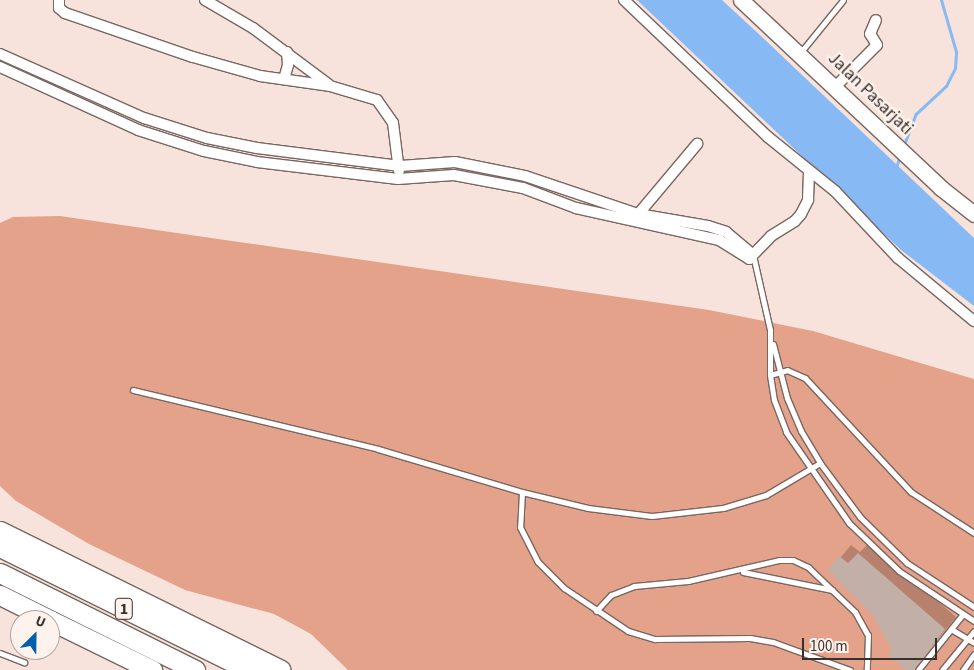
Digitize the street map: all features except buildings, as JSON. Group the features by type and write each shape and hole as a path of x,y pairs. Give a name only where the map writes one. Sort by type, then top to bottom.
{"highway":[{"name":"1","path":"0,531 281,670"},
{"name":"1","path":"0,547 249,670"},
{"name":"1","path":"0,573 195,670"},
{"path":"0,595 30,610"},
{"path":"60,625 152,670"}],"main road":[{"name":"Jalan Pasarjati","path":"741,0 800,53 942,188 974,214"}],"street":[{"path":"58,0 59,8 73,16 193,57 260,76 330,86 367,95 385,108 394,123 400,166 398,179"},
{"path":"205,0 287,52 330,86"},
{"path":"624,0 724,96 809,171 835,190 898,258 974,321"},
{"path":"835,87 878,45 870,34 876,20"},
{"path":"284,79 288,65 287,52"},
{"path":"0,54 144,118 233,144 400,166 455,162 525,176 635,218"},
{"path":"0,67 62,97 138,130 204,151 257,162 398,179 454,175 523,188 576,208 635,218 708,226 726,232 752,258 771,236 796,222 808,200 809,171"},
{"path":"62,97 69,86"},
{"path":"635,218 697,144"}],"lane":[{"path":"800,53 843,0"},
{"path":"752,258 758,269 771,339 790,406 820,464 860,516 907,563 974,607"},
{"path":"771,339 770,375 774,400 786,432 810,470 849,523 885,557 933,596 974,622"},
{"path":"770,375 793,371 805,378 911,492 974,533"},
{"path":"133,390 378,450 522,492 588,508 652,516 723,508 766,495 820,464"},
{"path":"522,492 520,527 538,562 564,588 628,631 655,639 750,638 781,645 850,670"},
{"path":"596,611 611,595 634,586 688,581 740,571 779,560 793,560 808,566 855,612 868,635 867,670"},
{"path":"740,571 834,590"},
{"path":"918,670 963,614"},
{"path":"951,629 974,643"},
{"path":"942,670 974,631"},
{"path":"0,653 24,662"},
{"path":"963,670 974,654"}],"shaded area":[{"path":"60,216 709,310 813,331 974,379 974,670 348,670 311,634 274,614 185,590 89,544 16,501 0,486 0,223 13,217"}],"water":[{"path":"637,0 722,0 974,238 974,306 901,250"}],"waterway":[{"path":"905,142 916,114 946,86 955,68 956,52 941,0"},
{"path":"896,168 899,158"}]}
